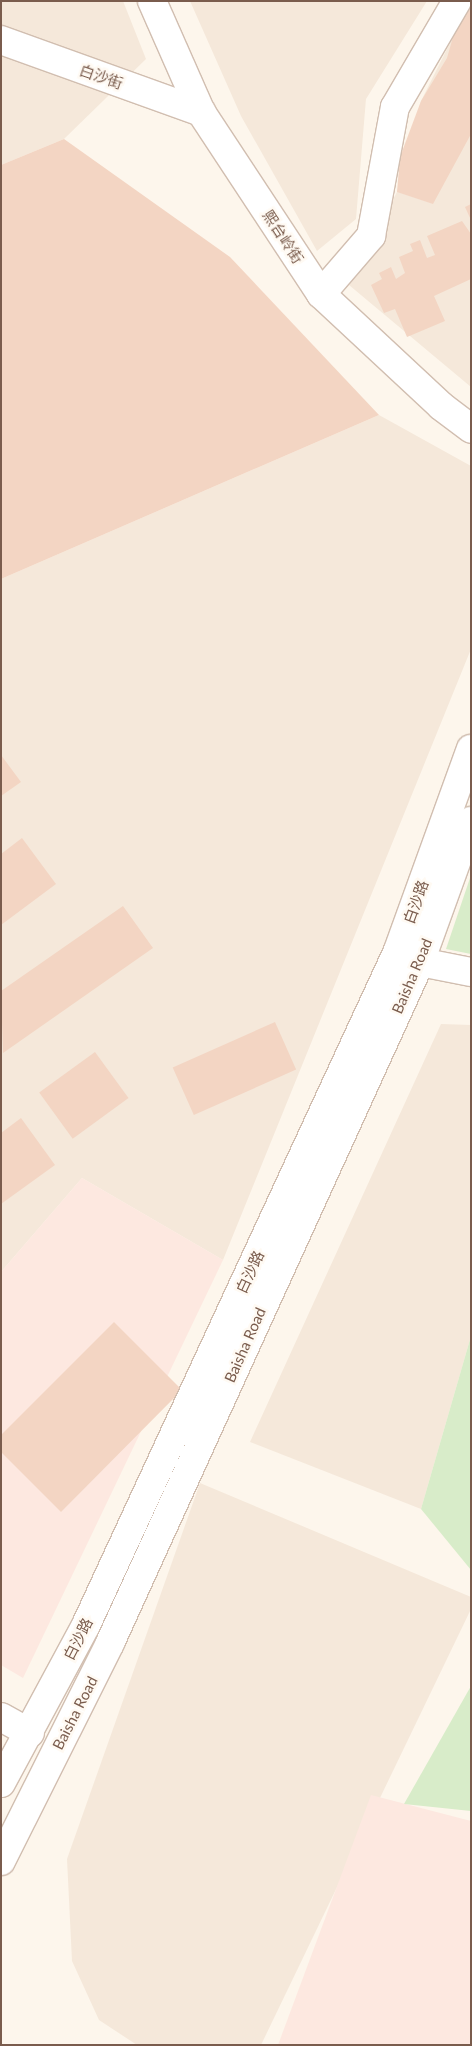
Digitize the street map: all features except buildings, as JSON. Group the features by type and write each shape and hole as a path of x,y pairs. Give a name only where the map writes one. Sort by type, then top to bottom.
{"street":[{"name":"熙台岭街","path":"152,1 201,112 321,294 441,406 471,429"},
{"path":"321,294 370,236 395,107 457,1"},
{"name":"白沙街","path":"1,40 201,112"},
{"name":"白沙路","path":"1,1783 30,1733 90,1616 397,953 471,749"},
{"name":"Baisha Road","path":"1,1861 110,1643 420,962 471,821"},
{"path":"420,962 471,972"},
{"path":"1,1717 30,1733"}],"shaded area":[{"path":"1,1 123,1 146,59 64,139 1,165"},
{"path":"190,1 427,1 366,99 356,219 317,251 241,116"},
{"path":"471,1 471,387 349,285 397,192 421,101"},
{"path":"379,415 471,466 471,649 223,1260 82,1178 1,1272 1,579"},
{"path":"441,1024 471,1025 471,1336 421,1509 250,1442"},
{"path":"82,1178 223,1260 23,1678 1,1665 1,1272"},
{"path":"200,1483 471,1597 471,1609 261,2045 137,2045 99,2020 72,1961 67,1859"},
{"path":"371,1795 471,1821 471,2045 278,2045"}],"green space":[{"path":"471,875 471,954 446,949"},
{"path":"471,1336 471,1570 421,1509"},
{"path":"471,1686 471,1811 404,1804"}]}
